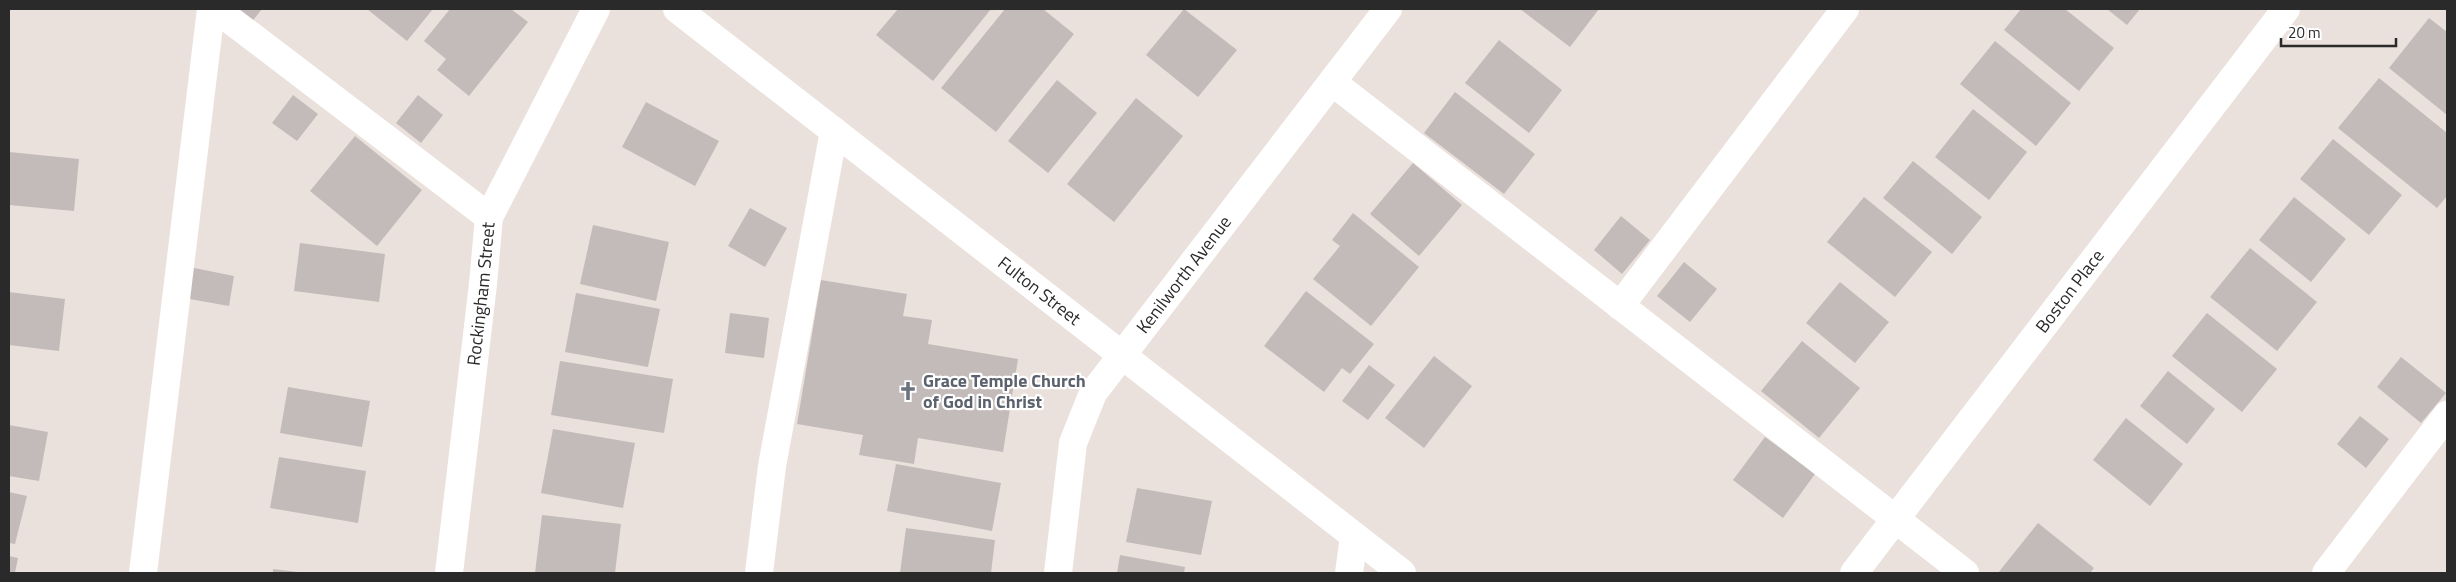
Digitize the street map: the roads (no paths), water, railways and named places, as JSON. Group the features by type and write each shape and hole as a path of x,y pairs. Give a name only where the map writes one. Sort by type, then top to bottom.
{"street":[{"path":"143,573 211,9"},
{"path":"216,9 489,217"},
{"name":"Rockingham Street","path":"449,573 483,284 489,217 596,9"},
{"name":"Fulton Street","path":"677,9 1402,573"},
{"name":"Kenilworth Avenue","path":"1058,573 1073,443 1093,392 1123,356 1388,9"},
{"path":"1620,306 1845,9"},
{"name":"Boston Place","path":"1854,573 2286,9"},
{"path":"1332,82 1965,573"},
{"path":"759,573 772,466 834,130"},
{"path":"2326,573 2447,415"},
{"path":"1349,573 1354,536"}],"place":[{"name":"Grace Temple Church of God in Christ","path":"908,391"}]}
